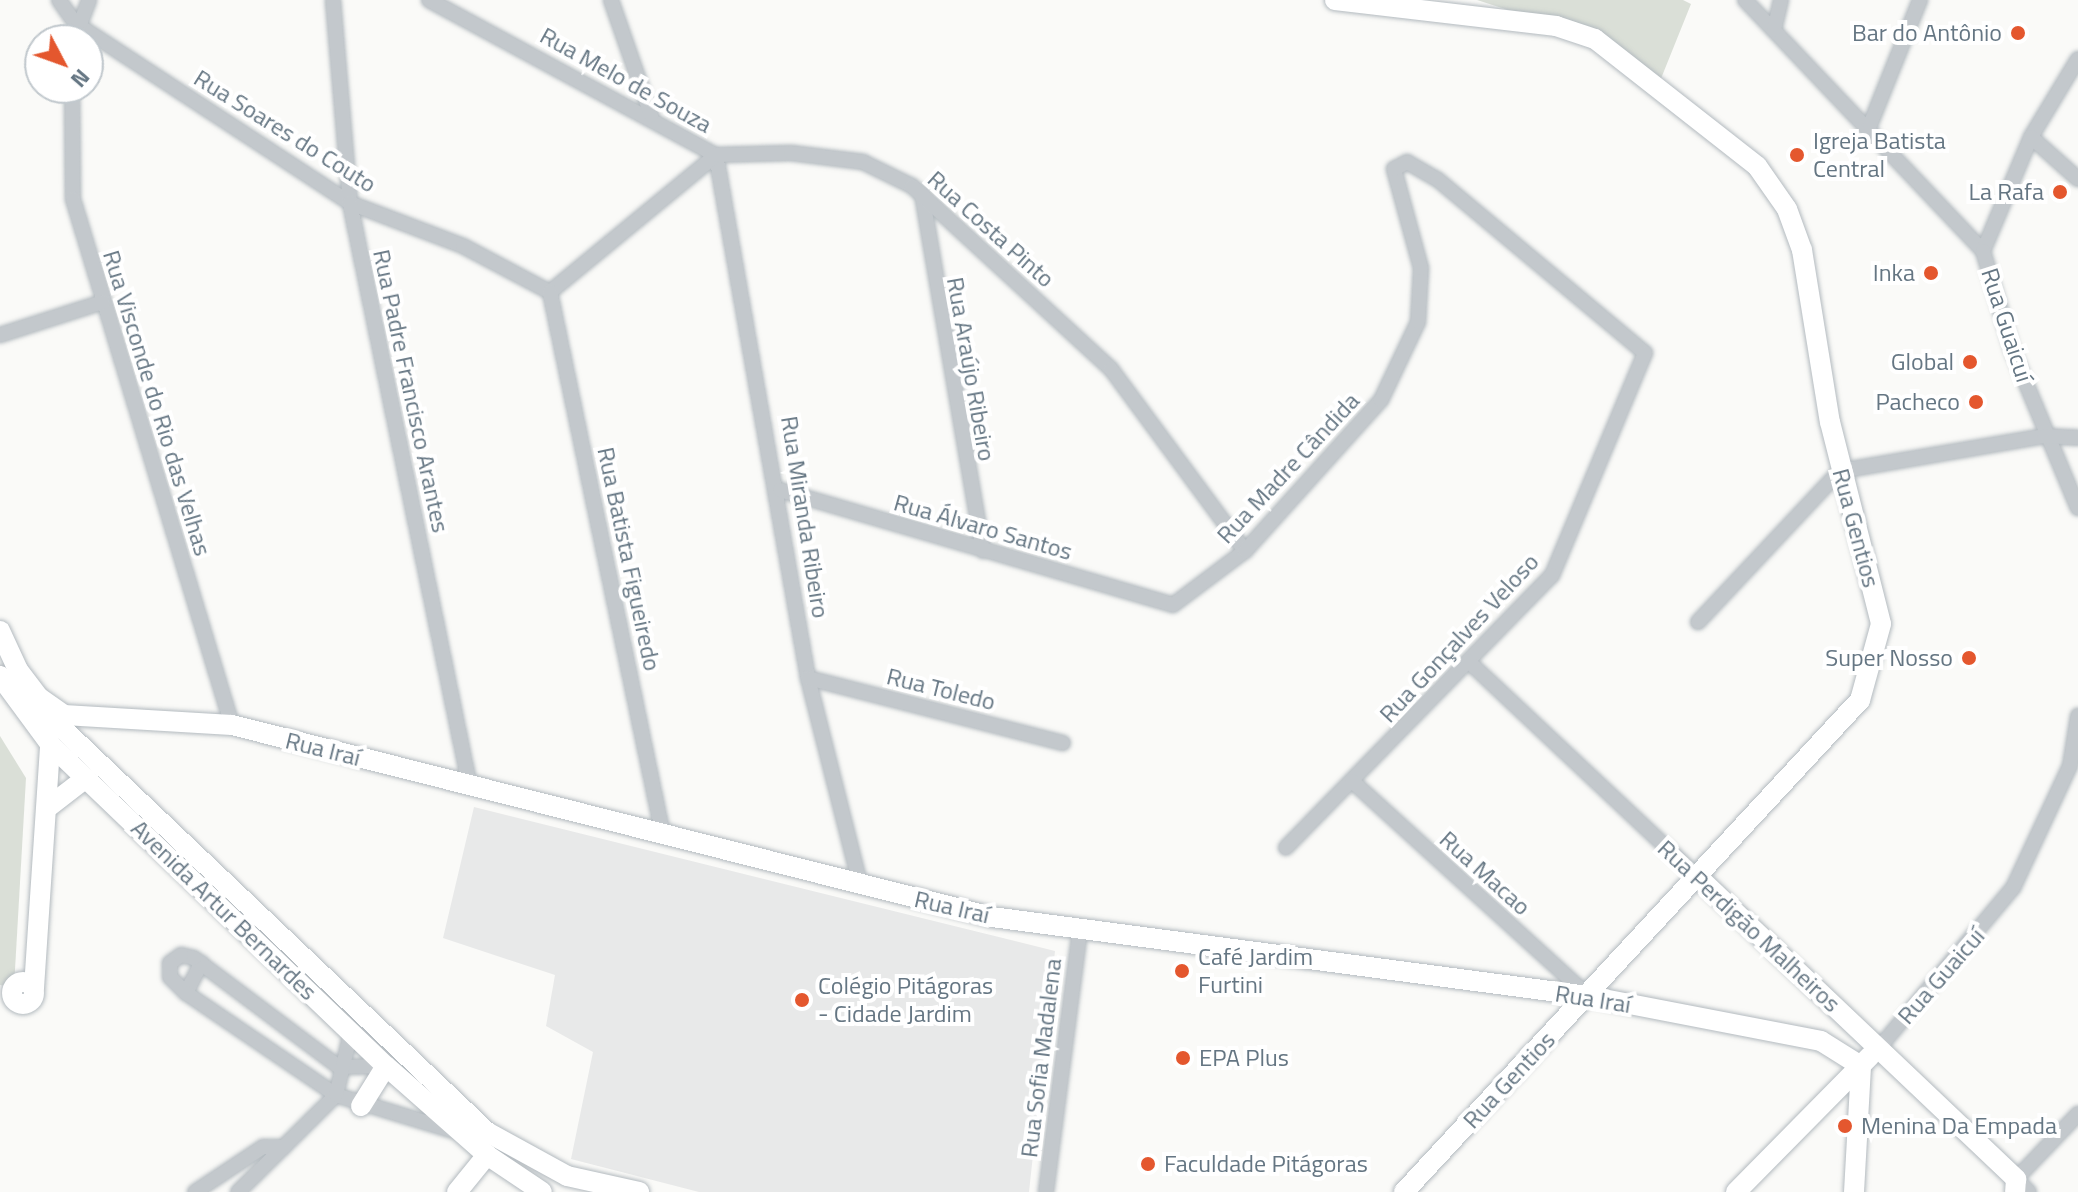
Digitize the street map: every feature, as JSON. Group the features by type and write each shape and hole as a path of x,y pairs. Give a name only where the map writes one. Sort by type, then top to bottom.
{"street":[{"name":"Rua Soares do Couto","path":"59,0 75,23 350,203 463,246 550,292"},
{"path":"75,23 89,0"},
{"name":"Rua Padre Francisco Arantes","path":"333,0 350,203 470,787"},
{"name":"Rua Melo de Souza","path":"429,0 651,115 716,155"},
{"path":"611,0 651,115"},
{"name":"Rua Gentios","path":"1335,0 1556,26 1595,39 1757,166 1787,209 1802,250 1840,471 1881,624 1872,674 1860,700 1404,1192"},
{"path":"1745,0 1870,125 1983,251"},
{"path":"1774,30 1781,0"},
{"path":"1870,125 1920,0"},
{"name":"Rua Guaicuí","path":"2078,59 2031,137 1983,251 2044,436 2078,508"},
{"name":"Rua Visconde do Rio das Velhas","path":"72,104 73,199 232,725"},
{"path":"2031,137 2078,179"},
{"name":"Rua Costa Pinto","path":"716,155 791,153 863,162 922,194 1111,369 1245,551"},
{"path":"550,292 716,155"},
{"name":"Rua Miranda Ribeiro","path":"716,155 780,490 808,678 860,884"},
{"name":"Rua Madre Cândida","path":"1173,605 1245,551 1381,400 1418,322 1421,268 1394,169 1407,162"},
{"name":"Rua Gonçalves Veloso","path":"1286,848 1552,575 1570,546 1645,353 1407,162"},
{"name":"Rua Araújo Ribeiro","path":"922,194 983,551"},
{"name":"Rua Batista Figueiredo","path":"550,292 663,835"},
{"path":"0,335 103,302"},
{"path":"1698,622 1840,471 2044,436 2078,438"},
{"name":"Rua Álvaro Santos","path":"780,490 1173,605"},
{"name":"Avenida Artur Bernardes","path":"0,631 56,736 86,778 386,1066 487,1155 542,1192"},
{"name":"Rua Perdigão Malheiros","path":"1468,661 1879,1048 2020,1188"},
{"name":"Avenida Artur Bernardes","path":"0,676 24,714 88,753 487,1132 535,1163 639,1192"},
{"name":"Rua Toledo","path":"808,678 1063,743"},
{"name":"Rua Iraí","path":"34,694 64,715 232,725 860,884 1080,930 1588,996 1821,1041 1861,1066"},
{"name":"Rua Guaicuí","path":"1736,1192 1879,1048 2013,888 2070,766 2078,716"},
{"path":"14,991 33,947 56,736 94,719"},
{"path":"88,753 94,719"},
{"path":"47,808 86,778"},
{"name":"Rua Macao","path":"1352,781 1588,996"},
{"name":"Rua Sofia Madalena","path":"1046,1192 1080,930"},
{"path":"430,1078 386,1066 339,1067 201,963 181,955 170,963 170,977 186,993 336,1095 361,1106 460,1133"},
{"path":"1620,961 1628,1004"},
{"path":"186,993 201,963"},
{"path":"238,1192 336,1095 339,1067 351,1032"},
{"path":"361,1106 386,1066"},
{"path":"1854,1192 1861,1066"},
{"path":"2020,1188 2078,1114"},
{"path":"195,1192 263,1147 284,1147"},
{"path":"457,1192 487,1155"}],"shaded area":[{"path":"1477,0 1683,0 1691,4 1660,81 1589,36"},
{"path":"0,736 26,778 14,987 0,985"},
{"name":"Colégio Pitágoras - Cidade Jardim","path":"474,807 1055,951 1029,1192 699,1192 571,1159 593,1052 546,1026 555,975 443,938"}],"place":[{"name":"Bar do Antônio","path":"2018,33"},
{"name":"Igreja Batista Central","path":"1797,155"},
{"name":"La Rafa","path":"2060,192"},
{"name":"Inka","path":"1931,273"},
{"name":"Global","path":"1970,362"},
{"name":"Pacheco","path":"1976,402"},
{"name":"Super Nosso","path":"1969,658"},
{"name":"Café Jardim Furtini","path":"1182,971"},
{"name":"Colégio Pitágoras - Cidade Jardim","path":"802,1000"},
{"name":"EPA Plus","path":"1183,1058"},
{"name":"Menina Da Empada","path":"1845,1126"},
{"name":"Faculdade Pitágoras","path":"1148,1164"}]}
